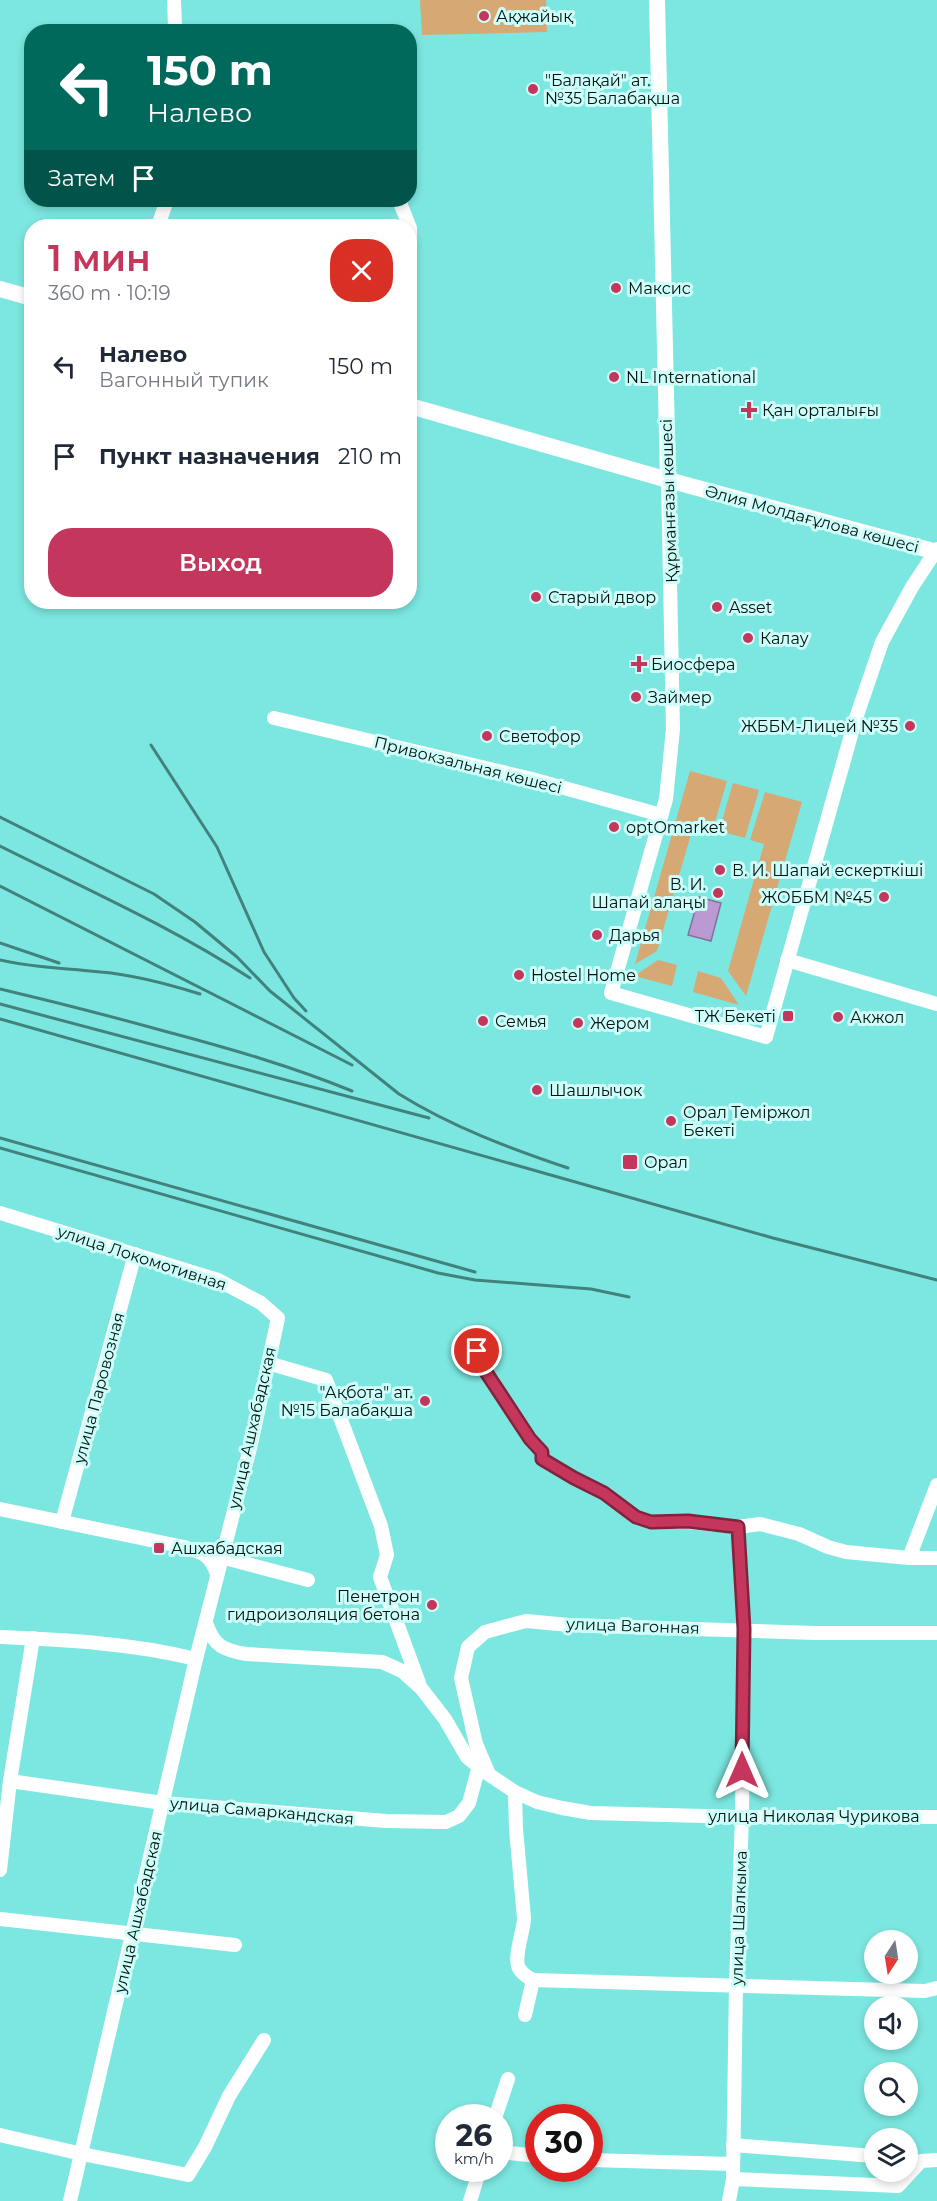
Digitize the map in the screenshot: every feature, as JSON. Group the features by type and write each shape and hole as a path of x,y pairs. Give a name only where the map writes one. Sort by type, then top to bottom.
{"main road":[{"name":"Құрманғазы көшесі","path":"657,0 668,480"},
{"path":"0,289 24,296"},
{"name":"Әлия Молдағұлова көшесі","path":"417,408 668,480 936,551"}],"street":[{"path":"174,0 175,24"},
{"name":"Құрманғазы көшесі","path":"668,480 673,729 666,799 611,993 766,1037 787,960"},
{"path":"936,551 912,587 882,642 855,721 787,960 937,1004"},
{"name":"Привокзальная көшесі","path":"274,718 532,779 661,815"},
{"name":"улица Локомотивная","path":"0,1213 218,1280 261,1303 278,1318"},
{"name":"улица Паровозная","path":"63,1522 135,1254"},
{"name":"улица Ашхабадская","path":"70,2201 216,1574 251,1444 278,1318"},
{"path":"476,1346 478,1360 530,1439 542,1452 542,1459 604,1493 636,1517 651,1522 688,1521 738,1527 760,1524 799,1534 828,1548 846,1552 909,1558 937,1558"},
{"path":"268,1363 326,1380 381,1526 387,1555 380,1577 421,1688"},
{"path":"909,1558 937,1485"},
{"path":"0,1509 184,1547 202,1553 212,1561 216,1574"},
{"name":"улица Шалкыма","path":"729,2201 733,2179 736,1985 742,1817 744,1629 738,1527"},
{"path":"221,1557 308,1580"},
{"name":"улица Вагонная","path":"484,1770 461,1678 468,1647 485,1632 526,1621 569,1625 816,1633 937,1634"},
{"path":"206,1623 210,1635 228,1651 381,1662 402,1671 421,1688"},
{"path":"0,1637 159,1650 196,1659"},
{"path":"0,1870 10,1781 33,1638"},
{"name":"улица Николая Чурикова","path":"421,1688 445,1719 467,1757 516,1792 537,1802 562,1809 591,1813 742,1817 937,1817"},
{"name":"улица Самаркандская","path":"10,1781 163,1803 386,1821 446,1822 459,1816 469,1803 484,1770"},
{"path":"516,1792 516,1829 524,1918 516,1963 519,1971 533,1980 925,1991 937,1988"},
{"path":"0,1919 234,1945"},
{"path":"525,2014 533,1980"},
{"path":"0,2135 188,2175 230,2096 264,2040"},
{"path":"500,2104 508,2079"},
{"path":"733,2145 864,2155"},
{"path":"918,2159 933,2160"},
{"path":"603,2160 733,2164"},
{"path":"733,2179 898,2186 916,2165 933,2160"},
{"path":"470,2201 476,2182"}],"shaded area":[{"name":"Ақжайық","path":"420,0 546,0 547,32 422,35"},
{"path":"690,771 727,781 713,829 694,824 657,951 635,964"},
{"path":"733,783 759,790 745,838 719,831"},
{"path":"765,792 802,802 746,996 728,971 764,844 750,840"},
{"path":"699,897 721,903 711,941 688,935"},
{"path":"658,960 677,965 672,986 634,976"},
{"path":"698,971 721,978 739,1005 693,992"}],"railway":[{"path":"151,745 217,847 264,952 294,998 306,1011"},
{"path":"0,817 154,894 195,922 237,957 270,991 399,1094 439,1117 481,1136 568,1168"},
{"path":"0,846 159,925 250,978"},
{"path":"0,886 352,1065"},
{"path":"0,943 59,963"},
{"path":"0,960 126,975 200,994"},
{"path":"0,989 236,1051 306,1073 352,1091"},
{"path":"0,1004 429,1118"},
{"path":"0,1019 773,1238 937,1280"},
{"path":"0,1138 475,1272"},
{"path":"0,1148 438,1273 475,1280 591,1289 629,1297"}],"place":[{"name":"Ақжайық","path":"484,16"},
{"name":"\"Балақай\" ат. №35 Балабақша","path":"533,89"},
{"name":"Максис","path":"616,288"},
{"name":"NL International","path":"614,377"},
{"name":"Қан орталығы","path":"749,410"},
{"name":"Старый двор","path":"536,597"},
{"name":"Asset","path":"717,607"},
{"name":"Калау","path":"748,638"},
{"name":"Биосфера","path":"639,664"},
{"name":"Займер","path":"636,697"},
{"name":"ЖББМ-Лицей №35","path":"910,726"},
{"name":"Светофор","path":"487,736"},
{"name":"optOmarket","path":"614,827"},
{"name":"В. И. Шапай ескерткіші","path":"720,870"},
{"name":"В. И. Шапай алаңы","path":"718,893"},
{"name":"ЖОББМ №45","path":"884,897"},
{"name":"Дарья","path":"597,935"},
{"name":"Hostel Home","path":"519,975"},
{"name":"ТЖ Бекеті","path":"788,1016"},
{"name":"Акжол","path":"838,1017"},
{"name":"Семья","path":"483,1021"},
{"name":"Жером","path":"578,1023"},
{"name":"Шашлычок","path":"537,1090"},
{"name":"Орал Теміржол Бекеті","path":"671,1121"},
{"name":"Орал","path":"630,1162"},
{"name":"\"Ақбота\" ат. №15 Балабақша","path":"425,1401"},
{"name":"Ашхабадская","path":"159,1548"},
{"name":"Пенетрон гидроизоляция бетона","path":"432,1605"}],"route":[{"path":"477,1351 478,1360 530,1439 542,1452 542,1459 604,1493 636,1517 651,1522 688,1521 738,1527 744,1629 742,1770"}]}
